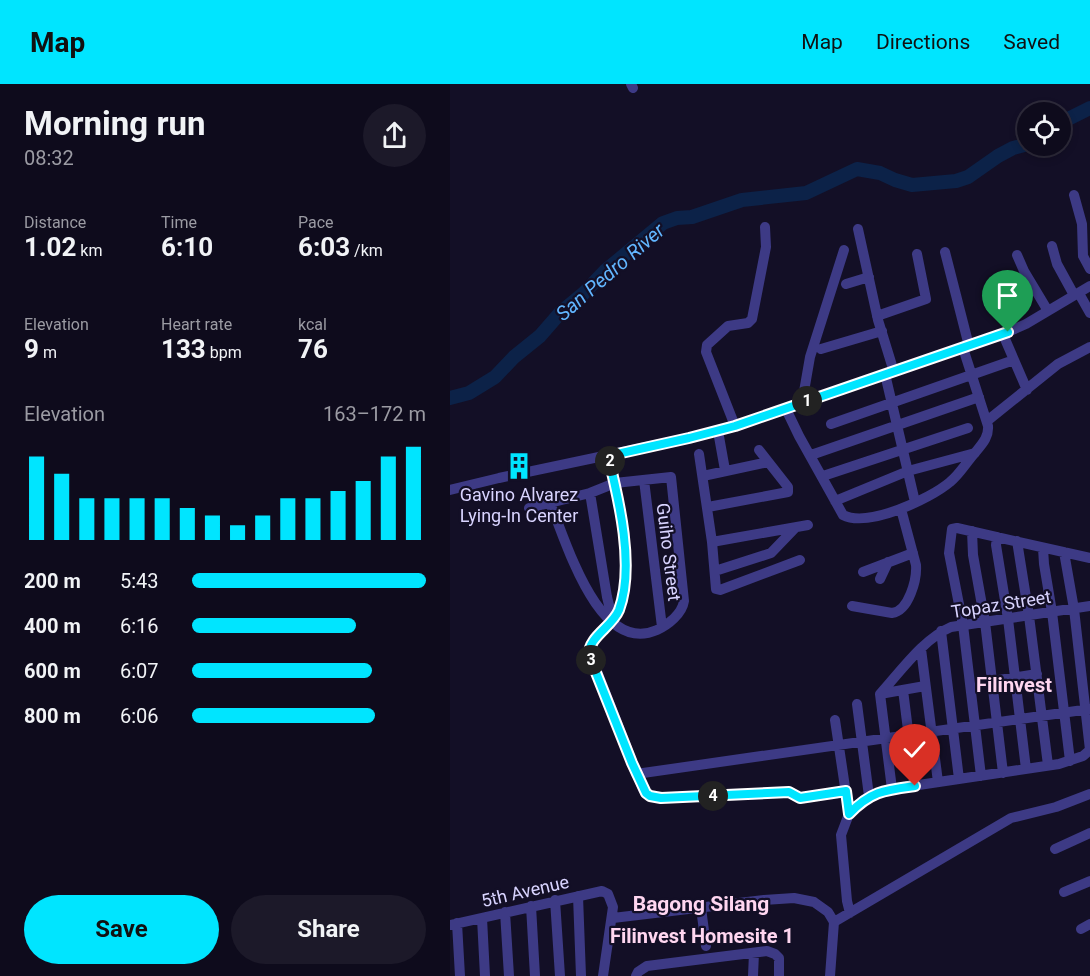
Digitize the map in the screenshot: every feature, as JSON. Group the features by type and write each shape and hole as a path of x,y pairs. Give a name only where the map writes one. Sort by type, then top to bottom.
{"street":[{"path":"1074,195 1082,224 1084,260 1090,269"},
{"path":"735,426 706,352 707,345 728,326 748,323 752,320 766,247 765,227"},
{"path":"858,229 882,331 892,402 915,502"},
{"path":"1052,246 1057,264 1090,313"},
{"path":"802,404 810,357 844,250"},
{"path":"786,409 840,512 850,518 881,515 901,509 950,482 975,453 989,430 972,375 945,252"},
{"path":"877,316 926,299 917,254"},
{"path":"1017,255 1048,311"},
{"path":"846,284 868,277"},
{"path":"450,490 735,426 966,347 1026,324 1078,296 1090,286"},
{"path":"821,350 882,331"},
{"path":"1005,339 1027,390"},
{"path":"987,422 1058,364 1090,347"},
{"path":"831,424 1014,360"},
{"path":"811,455 979,397"},
{"path":"823,476 968,428"},
{"path":"718,430 725,470"},
{"path":"708,507 788,492 788,488 759,450"},
{"path":"835,501 908,471 975,453"},
{"path":"699,454 708,507 715,587 720,590 800,560"},
{"path":"608,456 623,523 625,581 622,600 614,620 592,643 589,655 642,789 650,796 661,798 789,792 800,798 846,791"},
{"path":"703,476 768,462"},
{"path":"529,508 590,493 615,483 671,477 683,608 662,627 640,634 632,633 602,614 591,598 550,503"},
{"name":"Guiho Street","path":"644,480 662,627"},
{"path":"590,493 605,588 614,620"},
{"path":"852,606 892,613 900,611 908,598 916,573 901,509"},
{"path":"712,542 808,525"},
{"path":"715,571 771,554 796,527"},
{"path":"981,776 963,625 950,553 952,529 972,531 1090,559"},
{"path":"972,531 973,555 985,622 1002,773"},
{"path":"997,537 999,572 1008,619 1026,769"},
{"path":"1017,541 1048,765"},
{"path":"1043,548 1070,761"},
{"path":"850,913 841,835 849,814 869,796 892,789 1070,761 1083,756 1090,750 1088,710 1064,552"},
{"path":"863,572 913,554"},
{"path":"880,579 888,562"},
{"name":"Topaz Street","path":"880,694 941,631 951,627 1090,606"},
{"path":"941,631 959,779"},
{"path":"921,650 938,782"},
{"path":"992,681 1036,674"},
{"path":"948,686 970,684"},
{"path":"892,789 880,694 925,686"},
{"path":"903,690 915,786"},
{"path":"857,704 869,796"},
{"path":"636,774 1088,710"},
{"path":"835,720 849,814"},
{"path":"834,922 1011,818 1056,807 1090,794"},
{"path":"1055,849 1090,833"},
{"path":"1064,892 1090,881"},
{"name":"5th Avenue","path":"454,924 602,891 608,894 613,907 613,918"},
{"path":"578,896 581,976"},
{"path":"603,976 613,918 794,898 814,902 828,912 834,922 830,976"},
{"path":"555,900 560,976"},
{"path":"828,912 847,901"},
{"path":"531,906 535,976"},
{"path":"701,908 706,946"},
{"path":"505,912 509,976"},
{"path":"482,918 485,976"},
{"path":"454,924 460,976"},
{"path":"706,946 714,948 720,957"},
{"path":"696,959 706,946"},
{"path":"636,976 647,966 767,951 779,958 779,976"},
{"path":"753,976 754,953"}],"waterway":[{"name":"San Pedro River","path":"1071,118 1090,108"},
{"name":"San Pedro River","path":"450,398 469,393 495,377 605,271 663,223 677,218 692,217 742,200 806,193 857,169 880,173 912,185 956,181 968,177 998,156 1017,147"}],"place":[{"name":"Gavino Alvarez Lying-In Center","path":"519,466"}],"district":[{"name":"Filinvest","path":"1014,685"},
{"name":"Bagong Silang","path":"701,904"},
{"name":"Filinvest Homesite 1","path":"702,936"}],"route":[{"path":"915,786 892,789 869,796 849,814 846,791 800,798 789,792 655,798 642,789 589,655 594,639 615,617 622,600 625,581 621,508 608,456 735,426 1008,332"}]}
